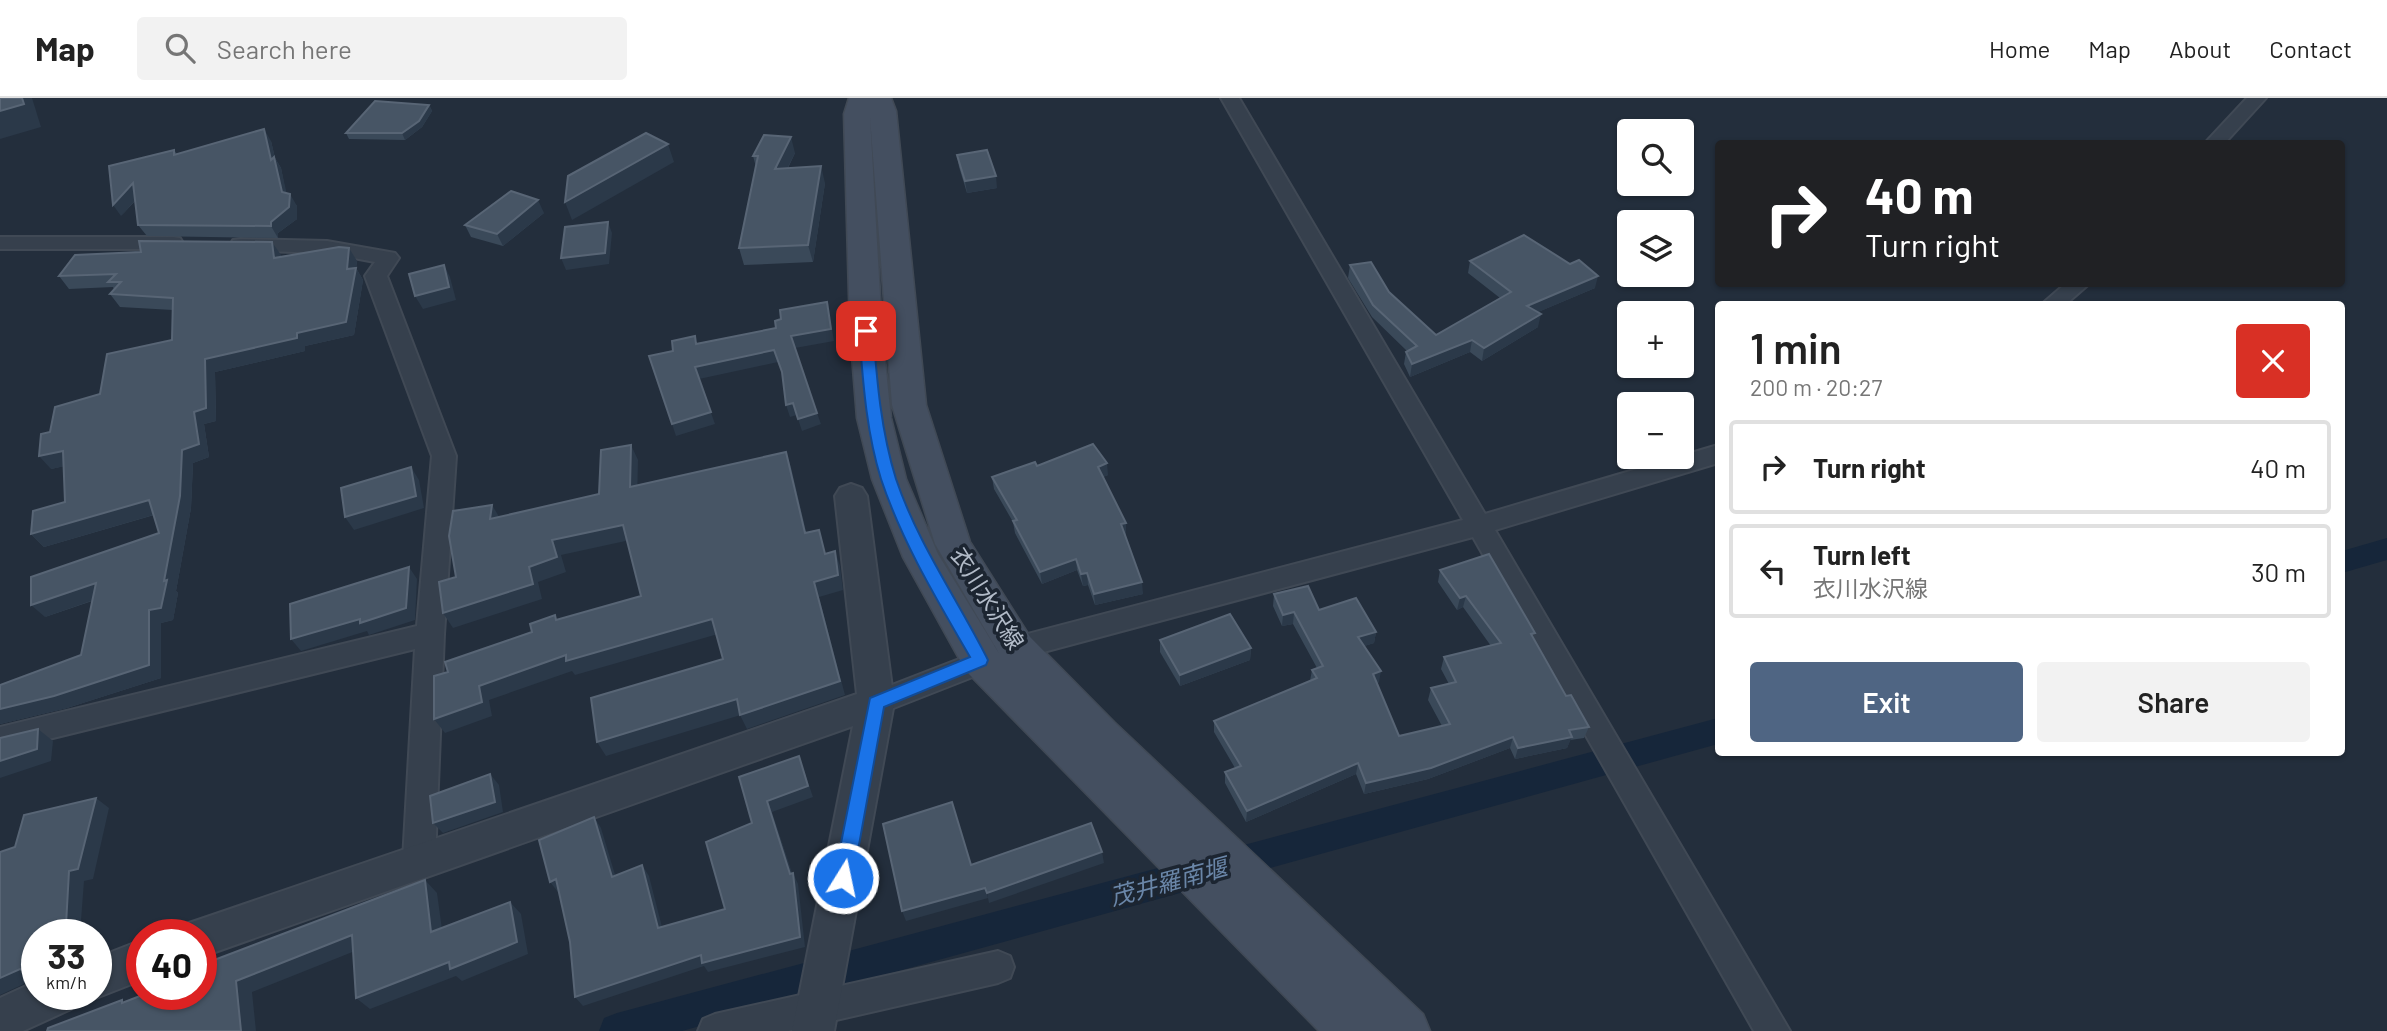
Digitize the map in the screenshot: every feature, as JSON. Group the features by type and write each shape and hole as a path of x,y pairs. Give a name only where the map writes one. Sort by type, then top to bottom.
{"main road":[{"name":"衣川水沢線","path":"862,98 857,114 866,331 874,418 889,479 921,557 980,660 1082,739 1406,1031"},
{"name":"衣川水沢線","path":"878,98 883,111 909,405 953,544 1016,648 1082,739 1352,1031"}],"street":[{"path":"1230,98 1477,526 1608,743 1773,1031"},
{"path":"2217,140 2257,98"},
{"path":"0,243 192,244"},
{"path":"219,244 327,247 388,258 376,276 443,456 430,634 419,860"},
{"path":"2057,301 2074,287"},
{"path":"217,932 876,703 1016,648 1477,526 1715,455"},
{"path":"816,1013 876,703 851,496"},
{"path":"0,739 430,634"},
{"path":"715,1031 816,1013 998,967"},
{"path":"0,1020 22,1010"}],"building":[{"path":"0,98 22,98 24,104 0,111"},
{"path":"375,101 429,105 419,121 402,133 346,133"},
{"path":"264,129 282,192 290,194 289,207 271,222 271,226 138,225 133,183 113,205 109,166 174,150 174,155"},
{"path":"646,133 668,144 565,202 568,176"},
{"path":"764,135 791,137 775,169 821,166 808,245 739,248 758,156 753,156"},
{"path":"987,150 996,176 965,181 957,155"},
{"path":"511,191 538,200 497,234 465,225"},
{"path":"608,222 605,253 561,258 565,227"},
{"path":"1524,235 1570,264 1579,260 1598,276 1527,306 1541,314 1484,348 1472,340 1412,364 1406,352 1417,346 1373,305 1350,265 1371,262 1389,292 1436,335 1511,292 1470,261"},
{"path":"139,241 272,242 274,258 339,247 349,248 347,269 356,268 346,322 297,333 297,338 205,359 206,408 194,412 199,444 182,450 180,496 164,581 167,580 161,608 149,610 149,665 54,696 0,709 0,685 81,655 96,583 31,605 31,577 159,533 149,500 31,534 33,511 65,502 63,451 39,456 41,434 50,432 55,407 100,394 107,354 172,340 173,298 110,294 121,282 108,282 116,274 59,276 75,255 141,252"},
{"path":"444,265 449,287 415,296 409,274"},
{"path":"827,302 831,329 791,336 817,413 798,419 793,403 786,405 782,372 774,350 695,367 711,412 672,424 649,356 673,351 672,341 695,336 696,344 776,328 775,321 781,319 780,310"},
{"path":"1093,444 1107,463 1098,467 1126,523 1121,524 1142,582 1094,594 1087,573 1081,574 1076,559 1040,572 1013,521 1017,520 992,477 1035,462 1037,466"},
{"path":"631,445 630,487 786,452 805,533 819,530 825,554 835,551 838,575 814,582 840,681 740,715 737,699 597,742 591,698 723,659 712,619 566,661 566,655 479,686 482,702 434,719 434,676 448,672 445,662 532,632 530,624 555,615 556,620 641,596 623,525 552,540 557,557 529,567 533,584 443,613 439,582 456,577 449,536 453,511 492,505 490,519 599,494 601,450"},
{"path":"411,467 416,496 345,517 341,488"},
{"path":"1489,554 1535,633 1531,634 1566,696 1571,695 1589,727 1569,730 1572,737 1518,748 1513,737 1431,768 1366,783 1358,763 1247,811 1225,772 1241,766 1214,721 1317,678 1312,670 1323,666 1294,612 1283,615 1274,594 1308,586 1319,610 1356,598 1376,632 1358,637 1381,671 1373,674 1399,736 1450,724 1431,688 1456,682 1444,657 1501,643 1466,596 1460,598 1440,570"},
{"path":"409,567 406,608 360,623 360,619 291,639 290,604"},
{"path":"1230,614 1251,648 1180,675 1160,640"},
{"path":"38,729 37,749 0,761 0,738"},
{"path":"799,756 808,786 767,801 790,874 793,873 800,937 702,963 701,955 575,997 570,942 556,879 550,882 539,840 594,817 612,877 642,865 658,928 725,909 706,842 752,823 739,777"},
{"path":"490,774 495,802 433,823 430,796"},
{"path":"96,798 78,869 69,871 66,919 21,919 21,970 0,978 0,852 15,847 24,815"},
{"path":"952,802 971,865 1091,823 1102,852 987,893 985,888 902,911 883,824"},
{"path":"425,880 431,932 510,902 517,942 450,969 449,962 356,998 352,935 236,981 241,1031 47,1031 48,1028 96,1010 112,1010 112,1004 122,1000 122,1003 126,1001 126,1010 217,1010 217,959"}],"waterway":[{"name":"茂井羅南堰","path":"2345,561 2387,549"},
{"name":"茂井羅南堰","path":"617,1031 1715,732"}],"route":[{"path":"843,878 876,703 980,660 921,557 889,479 874,418 866,331"}]}
